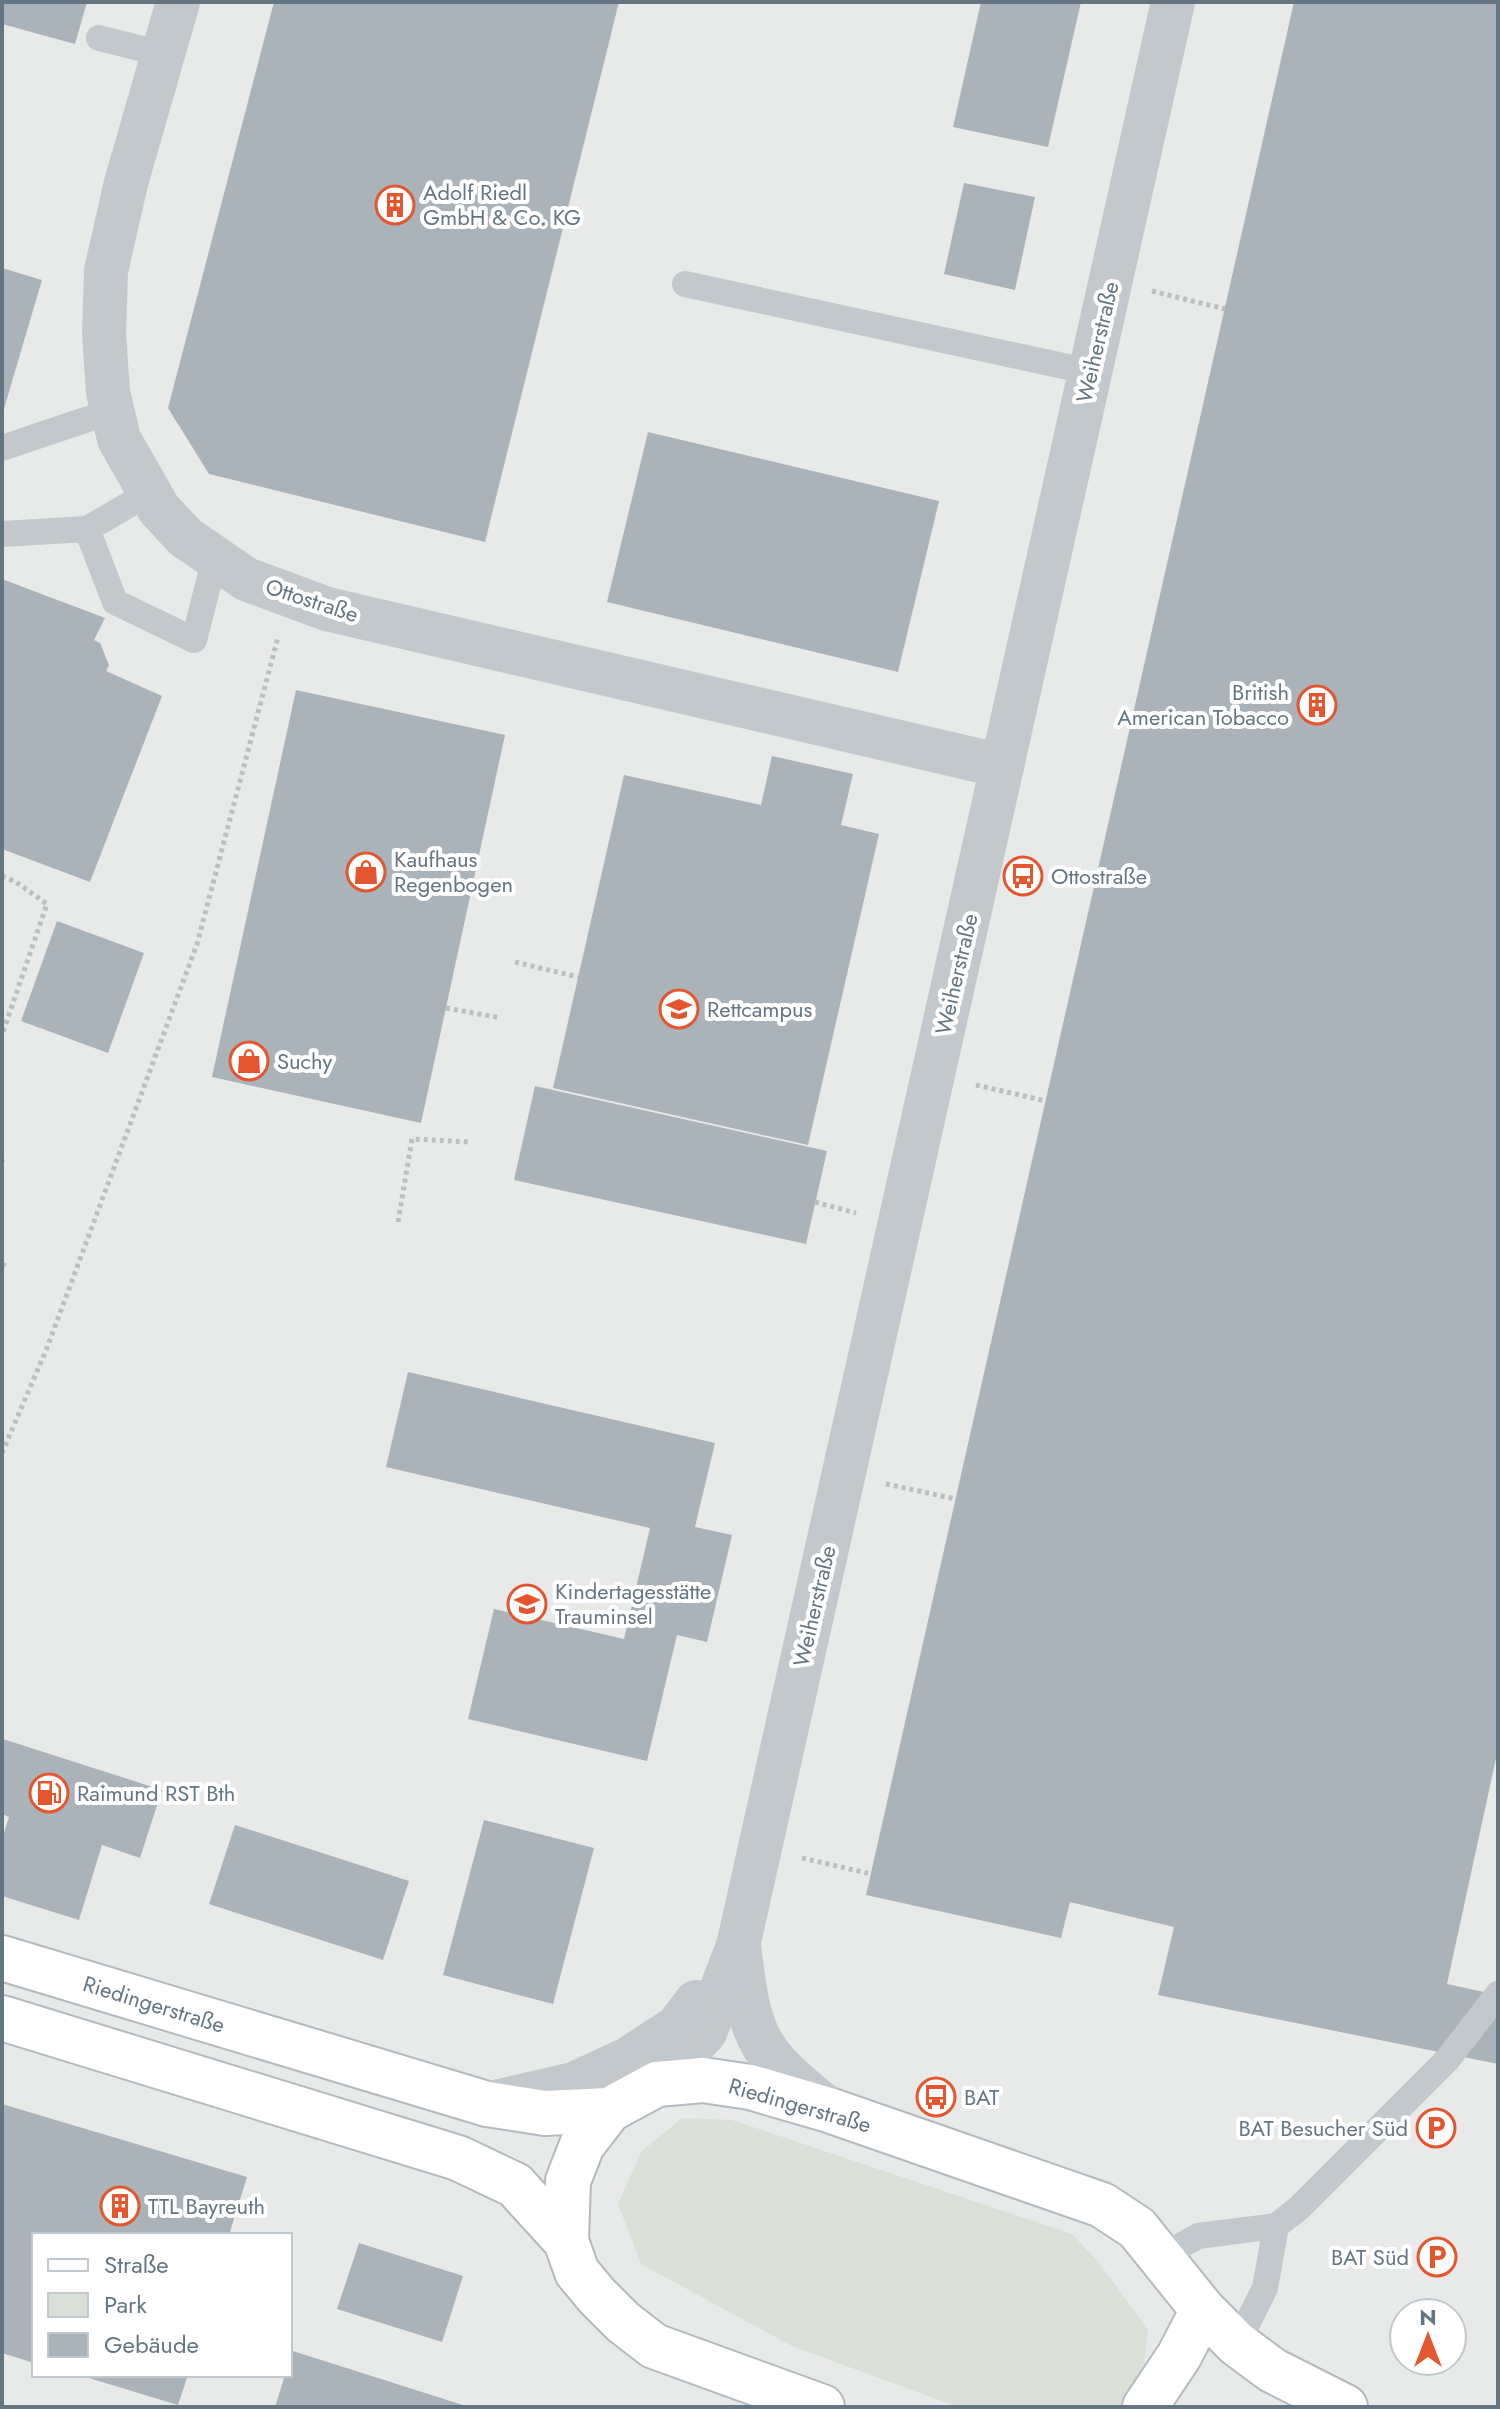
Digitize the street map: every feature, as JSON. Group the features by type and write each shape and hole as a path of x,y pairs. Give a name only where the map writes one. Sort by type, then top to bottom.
{"main road":[{"name":"Riedingerstraße","path":"2,1958 487,2104 545,2113 609,2110 657,2084 703,2080 738,2085 829,2110 1102,2205 1137,2228 1203,2310 1237,2344 1272,2370 1345,2407"},
{"path":"2,2003 101,1988"},
{"path":"2,2018 458,2158 515,2185 566,2241"},
{"path":"609,2110 582,2145 568,2181 566,2241 577,2272 623,2322 654,2346 820,2407"},
{"path":"1145,2407 1179,2356 1203,2310"}],"street":[{"name":"Ottostraße","path":"178,2 126,183 106,271 104,333 108,392 119,439 159,509 185,537 246,579 327,609 1002,766"},
{"name":"Weiherstraße","path":"738,1946 1173,2"},
{"path":"657,2084 705,2032 738,1946"},
{"path":"487,2104 574,2084 628,2059 677,2027 738,1946"},
{"path":"738,1946 747,2004 762,2043 782,2069 829,2110"}],"lane":[{"path":"99,38 163,54"},
{"path":"685,284 1091,372"},
{"path":"2,448 112,411"},
{"path":"2,534 87,529 149,493"},
{"path":"87,529 115,602 194,640 215,558"},
{"path":"1161,2257 1198,2236 1276,2226 1299,2208 1447,2060 1498,1994"},
{"path":"1237,2344 1265,2288 1276,2226"}],"path":[{"path":"1111,280 1225,309"},
{"path":"2,1453 47,1348 197,944 289,594"},
{"path":"2,876 47,904 2,1035"},
{"path":"515,962 578,977"},
{"path":"446,1008 501,1018"},
{"path":"933,1076 1046,1101"},
{"path":"398,1222 412,1139 471,1142"},
{"path":"2,1264 9,1268"},
{"path":"844,1475 956,1499"},
{"path":"760,1848 871,1874"}],"shaded area":[{"path":"2,2 1498,2 1498,2407 2,2407"}],"green space":[{"path":"682,2118 732,2120 1072,2234 1100,2264 1148,2330 1142,2380 1125,2407 958,2407 792,2346 641,2264 618,2204 641,2152"}],"building":[{"path":"2,2 87,2 75,44 2,24"},
{"name":"Adolf Riedl GmbH & Co. KG","path":"274,2 619,2 485,542 209,474 168,408"},
{"path":"981,2 1081,2 1048,147 953,127"},
{"name":"British American Tobacco","path":"1294,2 1498,2 1498,1749 1447,1984 1498,1995 1498,2064 1158,1995 1174,1927 1070,1902 1061,1938 866,1895"},
{"path":"964,183 1035,197 1015,290 944,274"},
{"path":"2,268 42,280 3,412 2,412"},
{"path":"648,432 939,501 898,672 607,602"},
{"path":"2,579 105,618 94,640 100,643 109,665 106,671 162,696 90,882 2,849"},
{"name":"Kaufhaus Regenbogen","path":"296,690 505,735 421,1123 212,1077"},
{"path":"772,756 853,774 841,825 879,834 808,1145 553,1088 624,775 761,805"},
{"path":"57,921 144,953 108,1053 21,1021"},
{"path":"535,1086 827,1151 806,1244 514,1180"},
{"path":"408,1372 715,1443 695,1527 732,1535 707,1642 677,1635 647,1761 468,1719 494,1609 624,1639 650,1528 386,1467"},
{"path":"3,1739 162,1790 140,1858 102,1845 79,1920 2,1896 2,1839 9,1817 2,1814"},
{"path":"484,1820 594,1848 553,2004 443,1975"},
{"path":"235,1825 409,1881 383,1960 209,1904"},
{"name":"TTL Bayreuth","path":"2,2104 247,2177 230,2233 32,2233 32,2362 2,2353"},
{"path":"359,2243 463,2276 442,2342 337,2309"},
{"path":"293,2351 466,2407 275,2407 284,2377 292,2377"},
{"path":"86,2377 187,2377 178,2405"}],"place":[{"name":"Adolf Riedl GmbH & Co. KG","path":"395,205"},
{"name":"British American Tobacco","path":"1317,705"},
{"name":"Kaufhaus Regenbogen","path":"366,872"},
{"name":"Ottostraße","path":"1023,876"},
{"name":"Rettcampus","path":"679,1009"},
{"name":"Suchy","path":"249,1061"},
{"name":"Kindertagesstätte Trauminsel","path":"527,1604"},
{"name":"Raimund RST Bth","path":"49,1793"},
{"name":"BAT","path":"936,2097"},
{"name":"BAT Besucher Süd","path":"1436,2128"},
{"name":"TTL Bayreuth","path":"120,2206"},
{"name":"BAT Süd","path":"1437,2257"}]}
